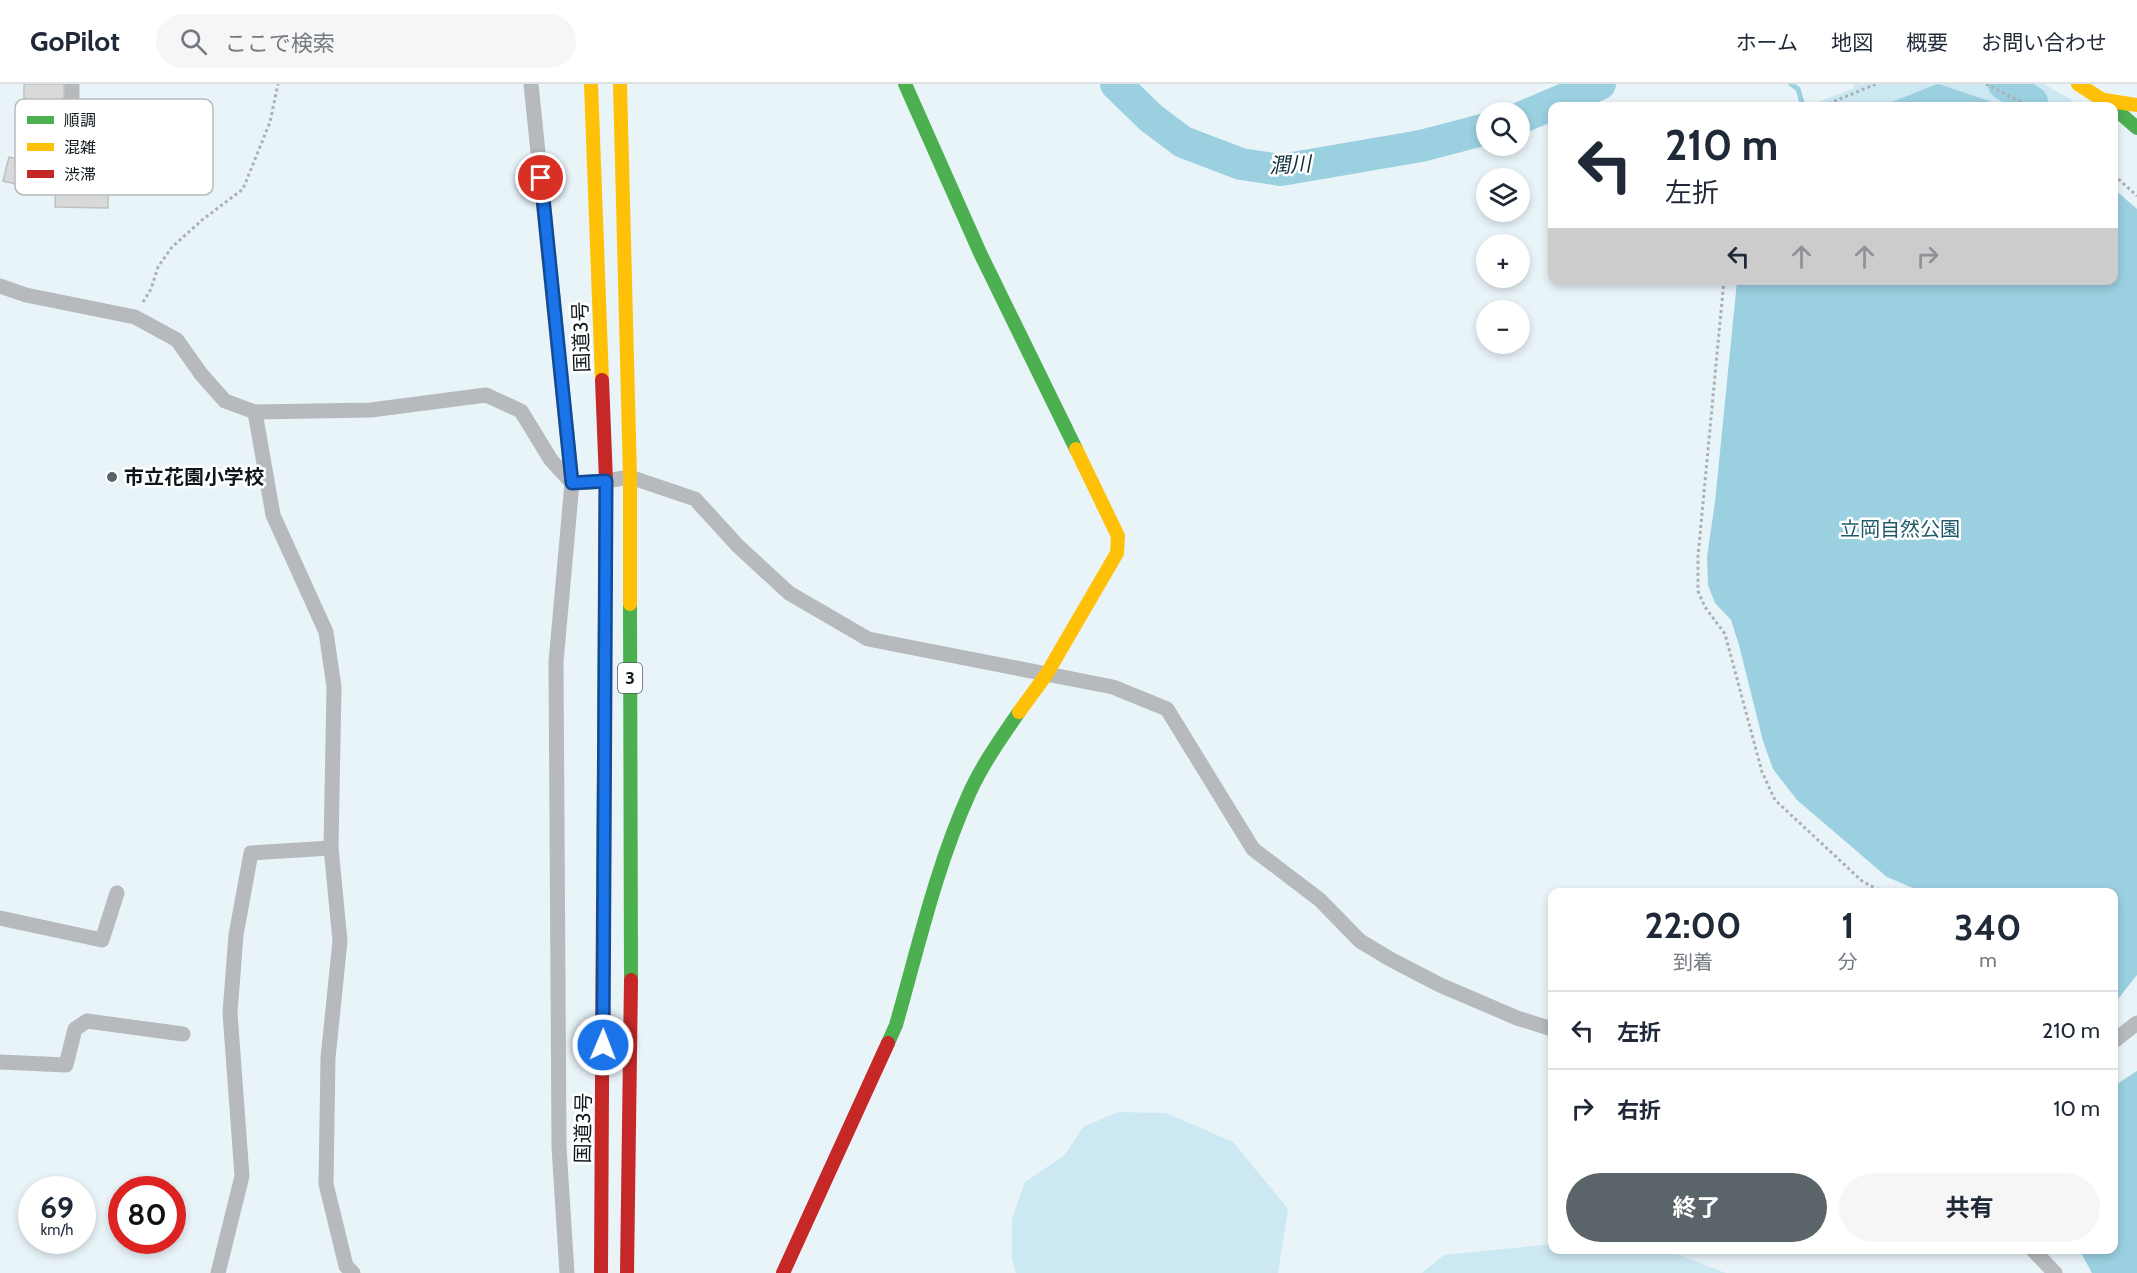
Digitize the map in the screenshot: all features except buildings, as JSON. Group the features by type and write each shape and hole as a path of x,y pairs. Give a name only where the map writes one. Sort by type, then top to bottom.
{"main road":[{"name":"国道3号","path":"591,84 606,481 601,1273"},
{"name":"3","path":"620,84 630,477 631,997 627,1273"},
{"path":"783,1273 896,1025 942,867 969,793 994,748 1046,675 1117,553 1118,536 981,255 905,84"},
{"path":"2078,84 2105,102"},
{"path":"2118,105 2137,105"},
{"path":"2118,112 2137,128"}],"street":[{"path":"531,84 572,483 556,662 559,1147 567,1273"},
{"path":"0,286 26,295 135,317 177,340 201,374 225,401 255,412 371,410 486,395 521,411 551,460 572,483"},
{"path":"255,412 273,515 326,632 334,687 331,848 340,941 328,1058 326,1184 346,1266 353,1273"},
{"path":"572,483 630,477 695,499 738,546 789,593 868,639 1113,687 1167,709 1253,849 1320,900 1360,941 1440,985 1517,1018 1548,1028"},
{"path":"218,1273 242,1176 230,1013 236,935 250,853 331,848"},
{"path":"0,918 102,939 117,894"},
{"path":"0,1062 66,1065 75,1029 87,1021 183,1034"},
{"path":"2118,1038 2137,1023"},
{"path":"2037,1254 2055,1273"}],"path":[{"path":"135,317 151,289 158,267 172,247 243,189 270,122 278,84"},
{"path":"1833,102 1876,84"},
{"path":"1986,84 2021,102"},
{"path":"2118,179 2137,196"},
{"path":"1724,285 1698,556 1698,591 1705,607 1725,634 1762,772 1775,800 1862,881 1875,888"}],"shaded area":[{"path":"1853,84 2044,84 2074,102 1818,102 1854,88"},
{"path":"1118,1112 1166,1113 1233,1142 1288,1209 1278,1273 1016,1273 1012,1259 1012,1219 1025,1182 1065,1155 1083,1127"},
{"path":"1548,1244 1548,1254 1676,1254 1726,1273 1422,1273 1444,1255"}],"water":[{"path":"1939,84 1992,102 1892,102"},
{"name":"立岡自然公園","path":"2118,192 2137,209 2137,975 2118,999 2118,888 1913,888 1887,877 1797,800 1773,769 1763,741 1731,620 1715,603 1708,585 1707,557 1715,502 1737,285 2118,285"},
{"path":"2137,1071 2137,1273 2092,1273 2082,1254 2118,1254 2118,1083"}],"waterway":[{"name":"潤川","path":"1116,84 1151,118 1183,142 1241,164 1281,170 1421,146 1476,132"},
{"name":"潤川","path":"1558,102 1600,84"},
{"path":"1791,84 1798,89 1802,102"},
{"path":"2004,84 2032,102"},
{"name":"潤川","path":"1530,114 1548,106"}],"traffic: fast":[{"path":"905,84 981,255 1076,449"},
{"path":"2118,111 2137,128"},
{"path":"630,604 631,980"},
{"path":"603,901 605,609"},
{"path":"888,1043 896,1025 928,908 957,822 980,773 1019,712"}],"traffic: slow":[{"path":"591,84 602,380"},
{"path":"620,84 630,477 630,604"},
{"path":"2078,84 2106,102"},
{"path":"2104,100 2117,102"},
{"path":"2118,102 2137,105"},
{"path":"1019,712 1046,675 1117,553 1118,536 1076,449"}],"traffic: jam":[{"path":"602,380 606,481 605,609"},
{"path":"601,1273 603,901"},
{"path":"627,1273 631,980"},
{"path":"783,1273 888,1043"}],"place":[{"name":"市立花園小学校","path":"112,477"}],"route":[{"path":"541,178 572,483 606,481 603,1045"}]}
